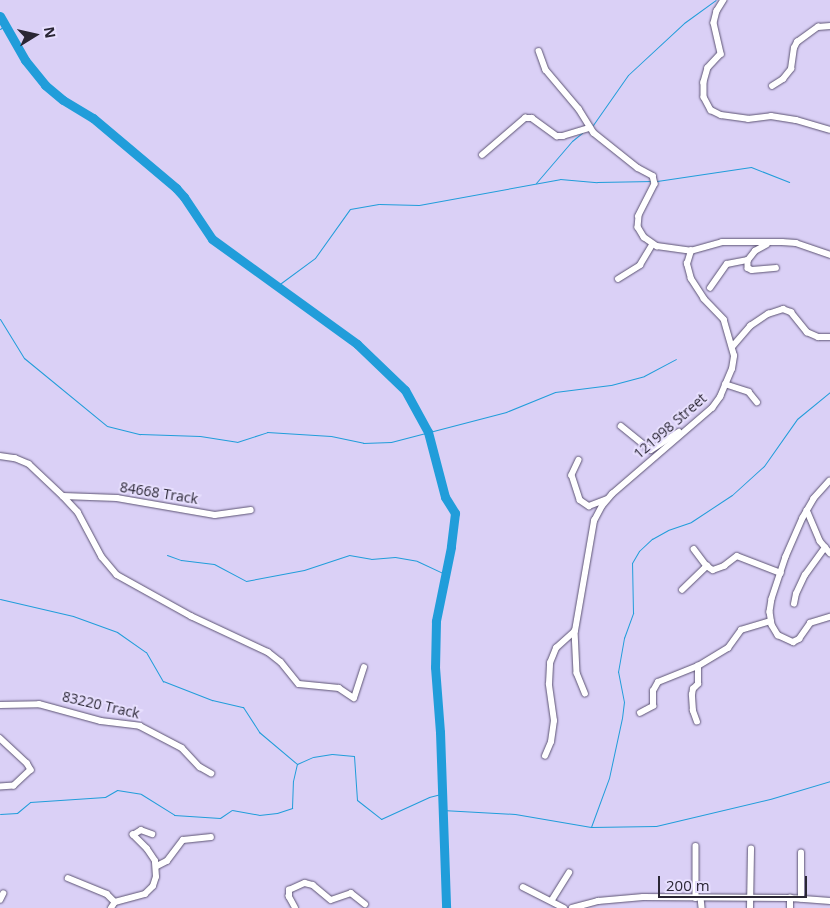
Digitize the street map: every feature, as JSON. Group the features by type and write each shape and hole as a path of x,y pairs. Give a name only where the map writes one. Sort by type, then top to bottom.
{"street":[{"path":"724,0 717,11 714,23 721,54 708,68 704,82 704,97 711,110 721,116 748,119 772,116 796,120 830,130"},
{"path":"772,86 783,79 791,70 794,48 797,42 815,28 830,26"},
{"path":"539,51 546,70 578,109 590,128 629,162 654,176 655,184 643,206 638,223 644,237 652,245 691,251 722,242 796,243 830,255"},
{"path":"482,155 525,118 532,118 557,136 590,128"},
{"path":"770,243 755,251 748,260 748,268 752,270 776,268"},
{"path":"618,279 640,265 652,245"},
{"name":"121998 Street","path":"585,693 577,673 575,631 592,530 598,513 608,498 716,402 732,369 732,347 724,320 704,299 691,279 687,264 691,251"},
{"path":"710,288 727,264 733,261 748,260"},
{"path":"732,347 750,326 768,314 783,309 791,312 807,332 818,337 830,337"},
{"path":"725,384 748,392 757,402"},
{"path":"622,426 651,450 693,424"},
{"path":"0,456 15,458 29,464 64,496 78,512 102,557 117,575 192,616 268,652 281,662 299,684 339,688 354,698 364,668"},
{"name":"121998 Street","path":"578,460 572,475 580,500 589,506 608,498"},
{"path":"830,481 807,510 772,599 771,622 778,635 793,642 799,638 810,623 830,617"},
{"name":"84668 Track","path":"64,496 123,499 208,514 251,510"},
{"path":"807,510 817,534 830,553"},
{"path":"794,604 796,594 805,575 825,547"},
{"path":"694,549 707,566 713,570 724,566 737,556 781,573"},
{"path":"682,590 707,566"},
{"path":"640,713 653,706 653,688 658,682 698,666 728,648 741,630 771,622"},
{"path":"545,756 551,742 554,721 549,684 550,664 556,648 575,631"},
{"path":"698,666 698,684 693,689 692,695 693,711 698,722"},
{"name":"83220 Track","path":"0,704 39,704 101,721 140,726 182,748 200,767 211,773"},
{"path":"0,738 27,763 31,770 14,786 0,787"},
{"path":"110,908 115,902 145,894 154,883 157,866 151,853 133,835 141,830 152,834"},
{"path":"157,866 167,861 183,840 211,837"},
{"path":"696,846 698,898 702,908"},
{"path":"750,908 751,849"},
{"path":"801,853 801,899"},
{"path":"552,900 569,873"},
{"path":"68,878 107,894 115,902"},
{"path":"295,908 289,897 289,890 305,883 313,885 331,900 351,894 365,904"},
{"path":"523,886 564,908"},
{"path":"572,908 587,902 626,898 790,898 830,901"},
{"path":"790,898 790,908"}],"waterway":[{"path":"593,125 628,75 684,23 716,0"},
{"path":"0,16 25,60 45,85 63,100 93,118 176,188 212,239 357,344 405,390 428,432 445,497 455,513 451,547 436,621 435,667 440,732 446,908"},
{"path":"0,29 4,26"},
{"path":"536,183 572,141 582,133"},
{"path":"657,181 751,167 789,182"},
{"path":"277,286 315,258 350,209 379,204 419,205 560,179 597,182 653,181"},
{"path":"0,319 24,358 107,426 140,434 200,436 237,442 267,432 331,436 363,443 391,442 506,412 555,392 611,385 644,376 676,359"},
{"path":"591,827 609,778 622,718 624,702 618,672 624,638 633,613 632,563 639,551 652,539 668,530 691,522 732,495 764,466 797,419 830,392"},
{"path":"167,555 181,560 214,564 246,581 304,570 349,555 371,559 395,557 417,561 445,574"},
{"path":"0,599 73,616 117,632 146,652 163,681 212,700 243,707 259,732 297,764"},
{"path":"0,814 17,813 30,802 105,797 117,790 141,794 174,815 220,818 232,810 259,815 277,813 292,808 293,781 297,764 313,757 332,754 354,756 357,800 381,819 429,797 441,794"},
{"path":"442,810 515,814 591,827 656,826 770,799 830,781"}]}
